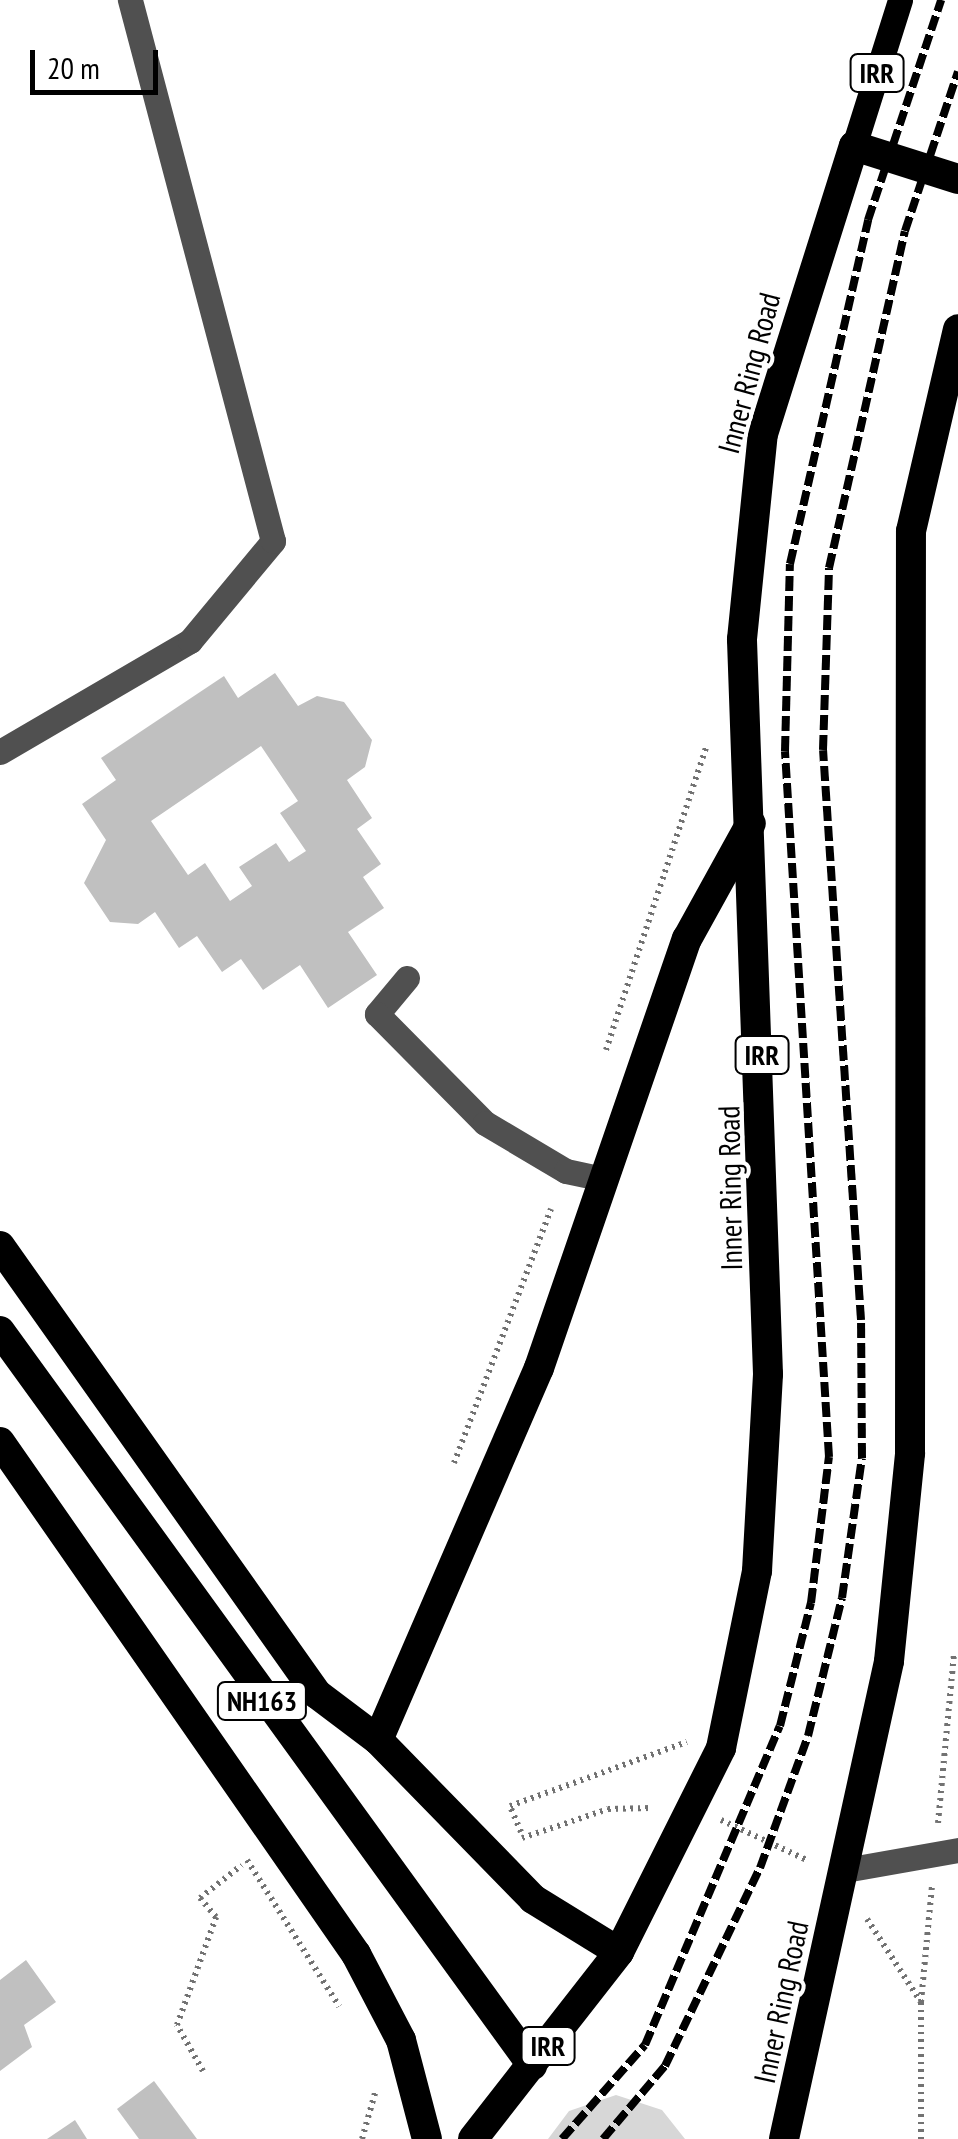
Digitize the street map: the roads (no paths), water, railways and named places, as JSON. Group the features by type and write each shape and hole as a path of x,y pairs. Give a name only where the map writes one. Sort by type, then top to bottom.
{"highway":[{"path":"854,146 958,179"},
{"name":"Inner Ring Road","path":"473,2139 619,1952 721,1748 757,1571 768,1336 742,639 763,434 854,146"},
{"name":"Inner Ring Road","path":"791,2130 889,1660 910,1453 911,531 958,329"},
{"path":"378,1740 539,1368 687,938 751,822"},
{"name":"NH163","path":"0,1246 317,1694 378,1740 534,1898 619,1952"},
{"name":"NH163","path":"0,1332 532,2065"},
{"name":"NH163","path":"0,1442 356,1954 402,2040 428,2139"}],"main road":[{"name":"Inner Ring Road","path":"854,146 900,0"}],"street":[{"path":"0,752 190,641 272,540 130,0"},
{"path":"407,978 378,1014 485,1124 566,1171 604,1179"},
{"path":"845,1870 958,1850"}],"railway":[{"path":"562,2139 645,2045 780,1726 811,1603 829,1457 785,751 790,564 868,220 941,0"},
{"path":"603,2139 665,2066 760,1868 808,1736 842,1598 862,1458 861,1320 823,750 829,568 905,231 958,72"}]}
